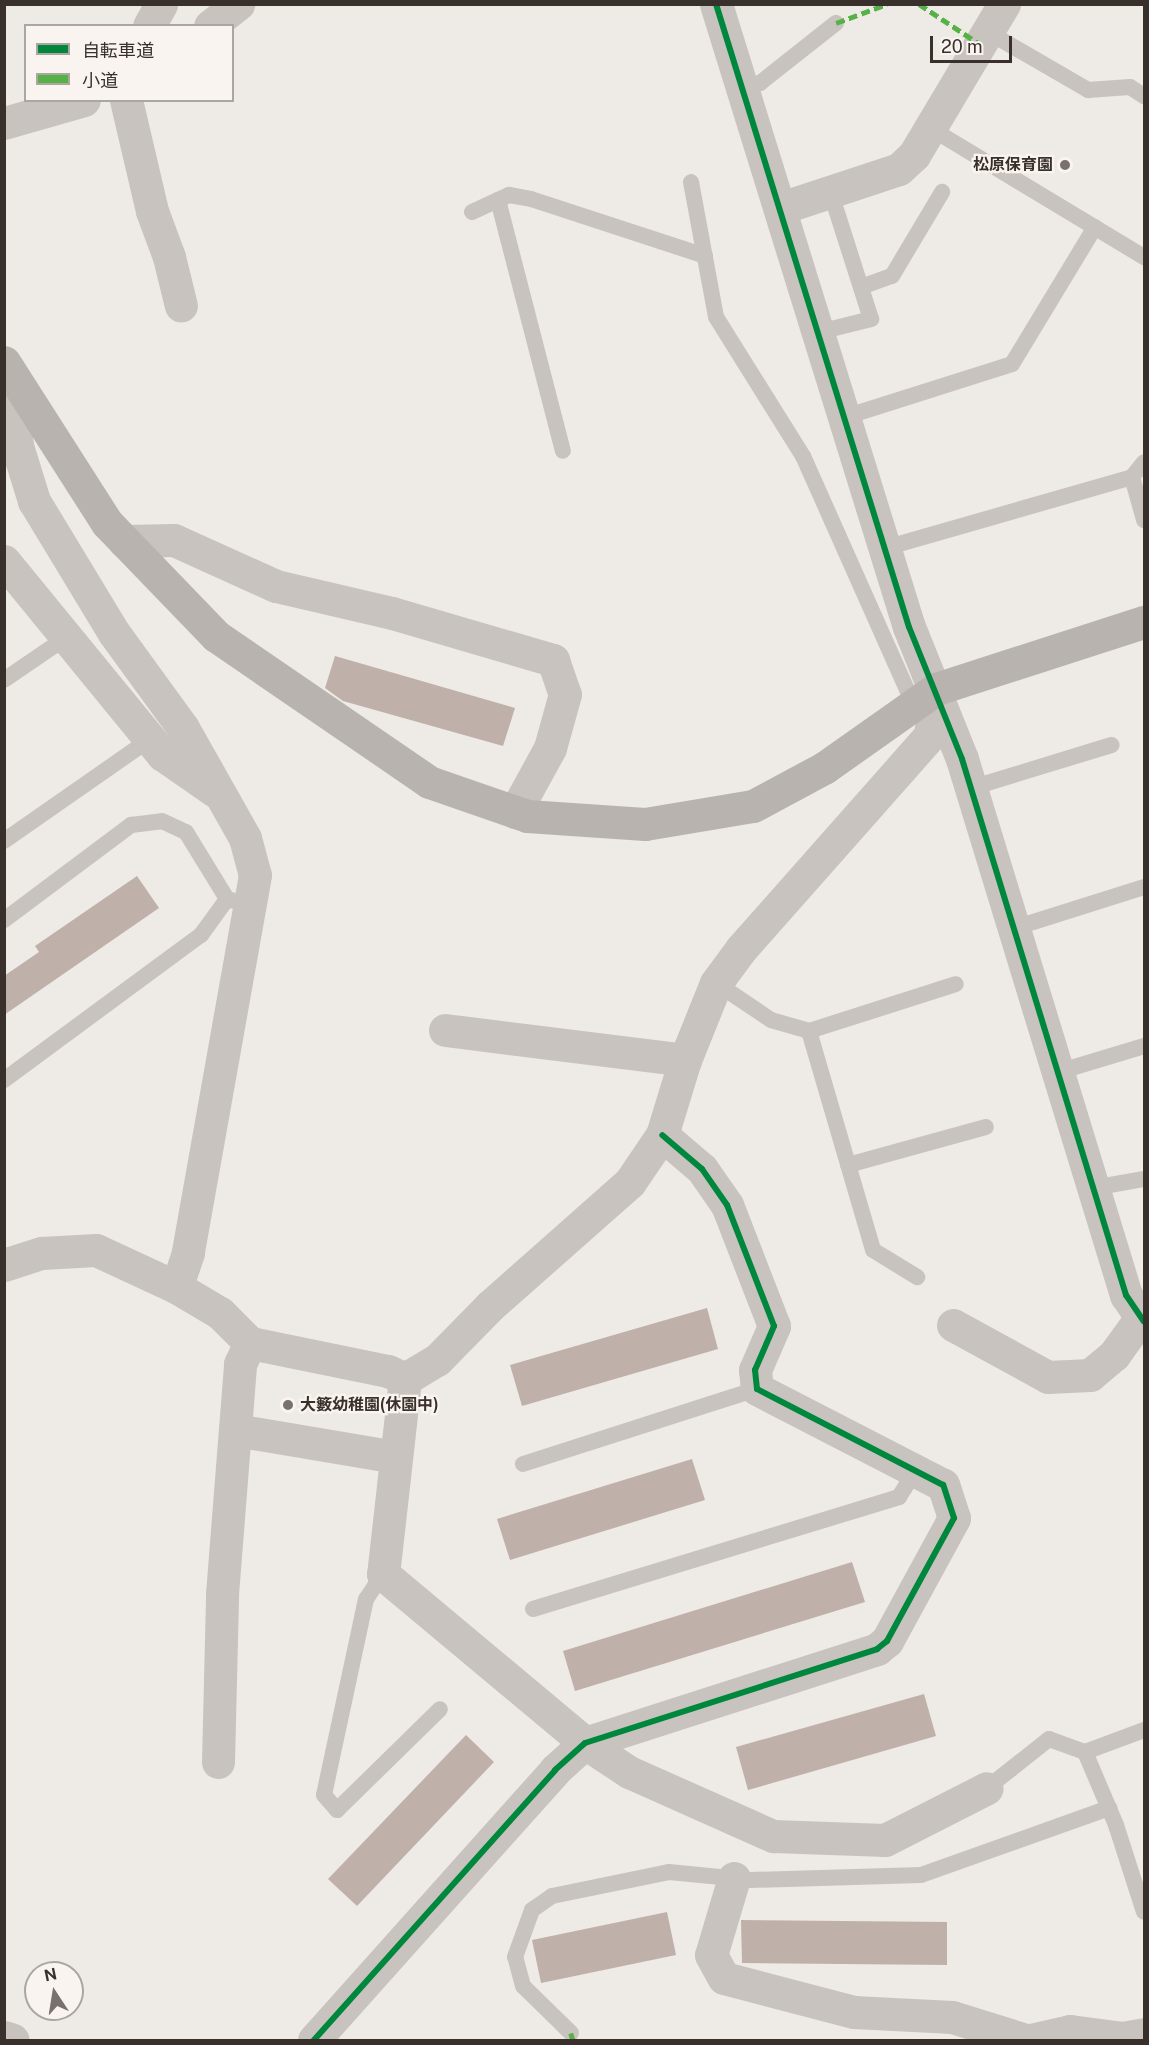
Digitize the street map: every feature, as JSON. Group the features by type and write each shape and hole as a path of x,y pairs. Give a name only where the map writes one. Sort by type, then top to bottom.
{"street":[{"path":"150,24 162,4"},
{"path":"213,24 238,4"},
{"path":"405,1379 437,1360 490,1306 630,1182 662,1135 685,1060 716,983 741,949 930,735 925,697 909,627 781,208 743,88 716,15 716,4"},
{"path":"781,208 831,194 898,169 914,155 996,18"},
{"path":"4,123 77,102"},
{"path":"126,102 152,212 169,257 181,306"},
{"path":"7,366 107,523 216,636 429,782 527,816 645,824 753,806 824,768 925,697 1144,622"},
{"path":"7,366 17,446 34,501 114,633 183,728 245,838 255,874 238,902 188,1252 176,1287"},
{"path":"124,541 174,540 276,586 392,613 553,660 565,694 549,748 515,812"},
{"path":"4,561 163,755 219,794"},
{"path":"925,697 971,789 1126,1295 1140,1330 1090,1375 1048,1377 953,1325"},
{"path":"445,1029 685,1060"},
{"path":"314,2040 555,1770 585,1743 877,1649 887,1641 954,1518 943,1485 757,1389 755,1370 774,1326 727,1205 702,1169 662,1135"},
{"path":"4,1265 42,1253 96,1250 176,1287 220,1313 249,1343 388,1371 405,1379"},
{"path":"218,1762 222,1594 240,1364 249,1343"},
{"path":"405,1379 383,1574 585,1743 629,1772 772,1836 885,1840 987,1788"},
{"path":"235,1430 396,1457"},
{"path":"734,1878 711,1954 724,1978 854,2012 952,2016 1028,2040 1070,2031 1122,2038 1144,2034"},
{"path":"4,2037 13,2040"}],"lane":[{"path":"996,18 1088,90 1130,87 1144,96"},
{"path":"743,88 760,83 836,22"},
{"path":"930,128 1144,257"},
{"path":"691,182 716,317 803,456 925,697"},
{"path":"861,287 892,276 942,192"},
{"path":"819,332 871,319 831,194"},
{"path":"472,212 509,195 531,199 705,256"},
{"path":"498,200 562,451"},
{"path":"845,417 1012,364 1095,227"},
{"path":"885,548 1132,477 1144,462"},
{"path":"1132,477 1144,520"},
{"path":"4,680 67,637"},
{"path":"4,841 150,739"},
{"path":"971,789 1112,745"},
{"path":"4,920 131,825 162,821 186,832 238,902 201,935 4,1080"},
{"path":"1014,928 1144,887"},
{"path":"716,983 771,1020 808,1031 956,984"},
{"path":"808,1031 873,1250 917,1276"},
{"path":"1058,1072 1144,1046"},
{"path":"848,1165 986,1127"},
{"path":"1093,1188 1144,1179"},
{"path":"523,1464 757,1389"},
{"path":"533,1609 899,1497 915,1471"},
{"path":"383,1574 366,1599 324,1795 337,1810 440,1709"},
{"path":"987,1788 1049,1739 1084,1752 1144,1730"},
{"path":"1084,1752 1109,1808 1144,1912"},
{"path":"571,2033 523,1986 515,1957 532,1910 552,1896 669,1872 734,1878 921,1875 1109,1808"}],"building":[{"path":"335,656 515,708 503,746 343,701 325,688"},
{"path":"137,876 159,908 4,1015 4,976 39,952 35,946"},
{"path":"707,1308 718,1349 522,1406 510,1365"},
{"path":"692,1459 705,1500 510,1560 497,1519"},
{"path":"852,1562 865,1602 575,1691 563,1651"},
{"path":"924,1694 936,1736 748,1790 736,1747"},
{"path":"466,1735 494,1762 357,1906 328,1879"},
{"path":"667,1912 676,1955 541,1983 532,1940"},
{"path":"741,1920 947,1922 947,1965 742,1963"}],"marked path":[{"path":"836,23 887,4"},
{"path":"919,4 980,44"},
{"path":"571,2033 573,2040"}],"cycle path":[{"path":"716,4 909,627 962,759 1126,1295 1144,1322"},
{"path":"314,2040 555,1770 585,1743 877,1649 887,1641 954,1518 943,1485 757,1389 755,1370 774,1326 727,1205 702,1169 662,1135"}],"place":[{"name":"松原保育園","path":"1065,165"},
{"name":"大籔幼稚園(休園中)","path":"288,1405"}]}
